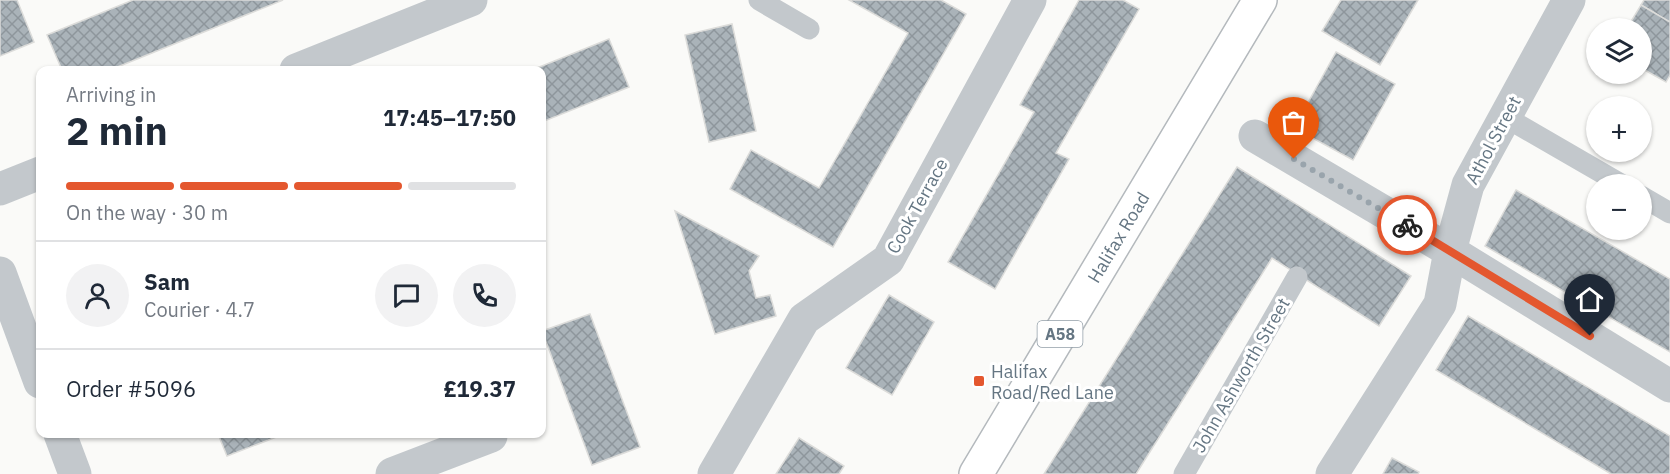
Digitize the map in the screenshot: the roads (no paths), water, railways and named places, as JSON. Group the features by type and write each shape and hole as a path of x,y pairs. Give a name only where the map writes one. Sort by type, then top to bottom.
{"highway":[{"name":"Halifax Road","path":"976,474 1260,0"}],"street":[{"path":"306,66 471,0"},
{"name":"Cook Terrace","path":"714,474 804,319 888,260 1030,0"},
{"name":"Athol Street","path":"1332,474 1440,304 1450,250 1468,185 1569,0"},
{"path":"1255,136 1450,250 1670,386"},
{"path":"0,189 36,175"},
{"path":"0,273 36,371"},
{"path":"62,438 75,474"},
{"path":"392,474 486,438"}],"lane":[{"path":"759,0 809,30"},
{"path":"1505,117 1604,174"},
{"path":"1652,202 1670,213"},
{"name":"John Ashworth Street","path":"1184,474 1297,277"}],"place":[{"name":"Halifax Road/Red Lane","path":"979,381"}]}
